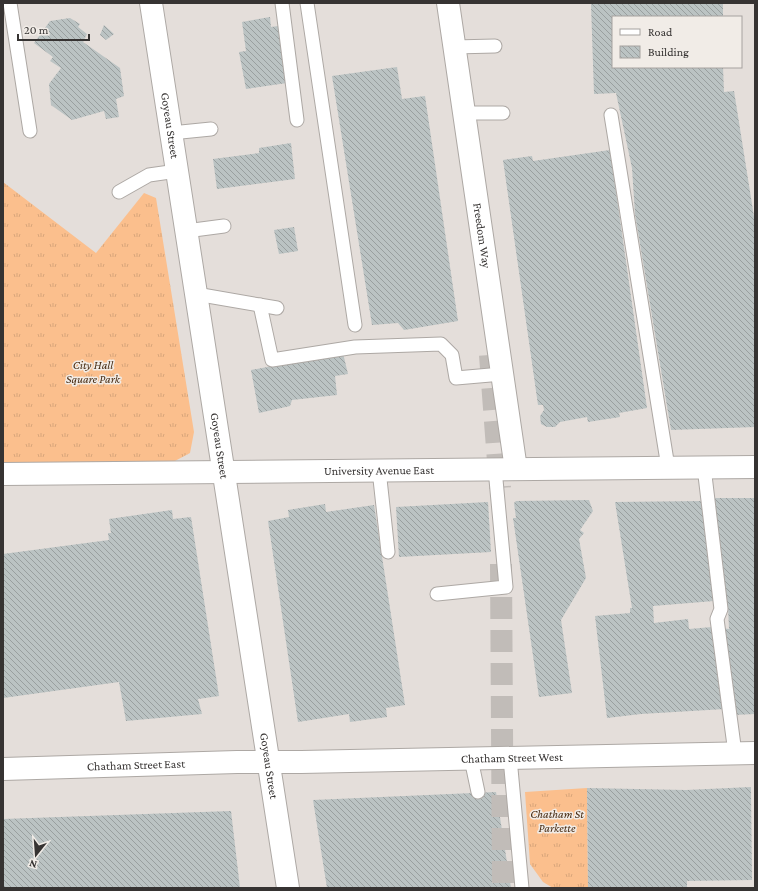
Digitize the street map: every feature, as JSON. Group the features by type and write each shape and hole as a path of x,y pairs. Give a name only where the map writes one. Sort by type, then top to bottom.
{"street":[{"name":"Goyeau Street","path":"151,3 288,888"},
{"name":"Freedom Way","path":"448,3 502,374 506,469"},
{"name":"University Avenue East","path":"3,474 755,467"},
{"name":"Chatham Street West","path":"268,762 745,753"},
{"name":"Chatham Street East","path":"3,769 268,762"}],"lane":[{"path":"10,3 30,131"},
{"path":"282,3 297,120"},
{"path":"307,3 355,324"},
{"path":"454,47 495,46"},
{"path":"464,113 503,113"},
{"path":"611,115 668,467"},
{"path":"171,133 211,129"},
{"path":"119,192 149,175 177,172"},
{"path":"186,231 224,226"},
{"path":"196,294 277,308"},
{"path":"260,304 272,360 355,347 441,344 452,355 456,378 502,374"},
{"path":"704,467 721,609 717,619 745,753"},
{"path":"437,594 506,588 506,469"},
{"path":"379,470 388,552"},
{"path":"510,758 522,888"},
{"path":"471,759 478,792"}],"green space":[{"name":"City Hall Square Park","path":"3,182 96,253 144,193 156,198 194,432 190,453 173,462 3,463"},
{"name":"Chatham St Parkette","path":"587,788 588,888 553,888 543,882 530,864 525,792"}],"building":[{"path":"723,3 723,16 612,16 612,68 723,68 724,92 734,91 755,223 755,427 671,430 635,214 632,168 616,93 594,94 591,4"},
{"path":"270,17 271,27 278,26 287,83 246,89 239,52 246,51 242,22"},
{"path":"70,18 80,24 78,27 87,34 83,42 120,68 124,96 116,99 119,117 106,119 104,111 72,120 51,105 49,84 61,68 50,61 53,57 34,43 50,21"},
{"path":"104,25 114,34 106,40 100,35"},
{"path":"397,67 402,99 425,96 458,321 404,330 398,323 372,325 332,76"},
{"path":"291,143 295,179 217,189 213,159 259,153 259,148"},
{"path":"610,150 647,408 619,413 620,417 588,422 587,417 560,422 555,427 547,427 541,424 540,416 544,410 543,405 538,405 503,160 532,156 533,161"},
{"path":"294,227 298,251 279,254 274,230"},
{"path":"343,353 348,374 335,376 337,395 292,400 290,406 259,413 251,370"},
{"path":"714,498 755,498 755,714 734,715 721,628 729,629 728,606 726,606"},
{"path":"589,500 593,511 580,530 584,533 579,539 586,578 561,620 572,693 539,697 513,518 516,518 514,503 516,501"},
{"path":"702,501 714,601 653,606 654,623 688,619 689,629 712,627 725,709 641,714 607,718 595,616 630,613 630,608 632,608 615,502"},
{"path":"488,502 491,552 399,557 396,507"},
{"path":"325,504 326,512 374,505 405,705 386,708 387,717 350,722 349,714 298,722 268,521 289,517 288,510"},
{"path":"172,510 173,519 191,517 219,696 198,699 202,714 126,721 119,682 3,698 3,554 109,540 108,533 111,533 109,519"},
{"path":"751,787 752,880 687,881 687,888 588,888 587,788 686,790"},
{"path":"496,792 511,888 327,888 313,800"},
{"path":"231,811 240,888 3,888 3,819"}],"tunnel":[{"path":"490,355 500,488"},
{"path":"501,564 503,888"}]}
